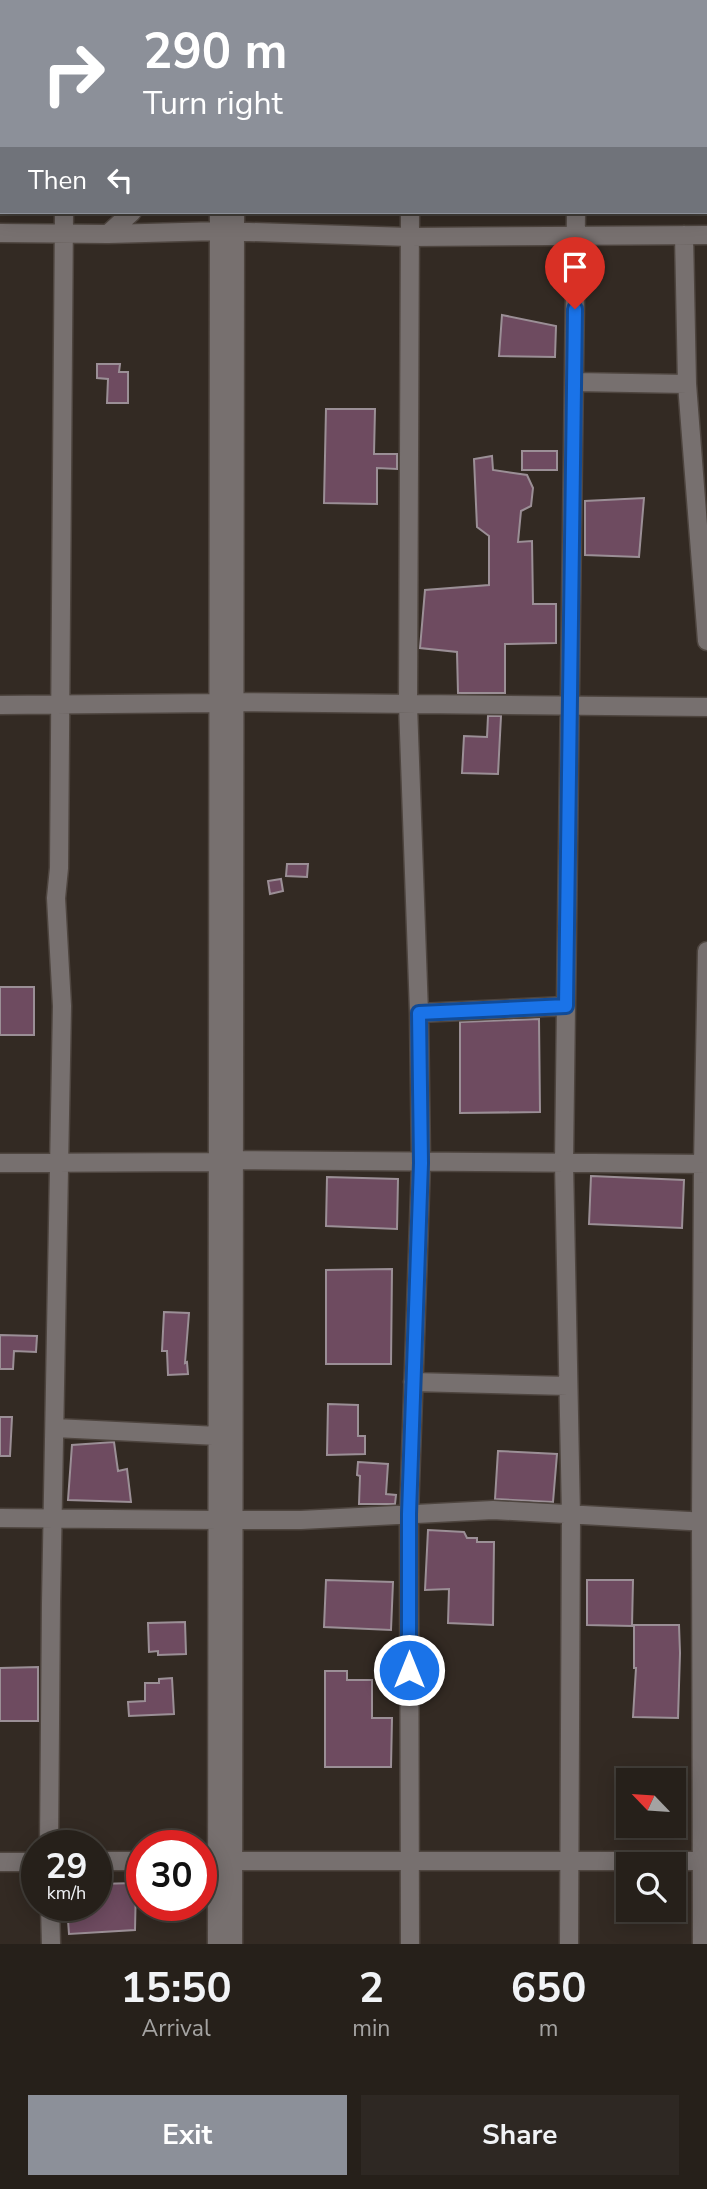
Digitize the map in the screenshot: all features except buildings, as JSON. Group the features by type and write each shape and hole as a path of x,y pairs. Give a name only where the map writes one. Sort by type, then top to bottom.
{"street":[{"path":"49,1830 62,1006 56,898 59,868 64,214"},
{"path":"108,234 130,214"},
{"path":"220,214 227,232 226,1520 217,1861 233,1944"},
{"path":"227,232 234,214"},
{"path":"410,214 408,705 419,1013 421,1163 409,1514 410,1944"},
{"path":"569,1944 571,1516 564,1163 576,214"},
{"path":"0,233 227,232 409,237 707,235"},
{"path":"684,235 687,384 707,641"},
{"path":"575,382 687,384"},
{"path":"0,705 227,703 707,707"},
{"path":"702,1944 707,951"},
{"path":"419,1013 566,1006"},
{"path":"226,1161 218,1436 226,1520"},
{"path":"0,1163 226,1161 705,1164"},
{"path":"413,1382 568,1386"},
{"path":"55,1428 218,1436"},
{"path":"0,1518 301,1520 492,1510 704,1522"},
{"path":"217,1861 704,1861"},
{"path":"0,1862 21,1862"},
{"path":"50,1921 51,1944"},
{"path":"217,1921 217,1944"}],"route":[{"path":"409,1670 409,1514 421,1163 419,1013 566,1006 575,309"}]}
